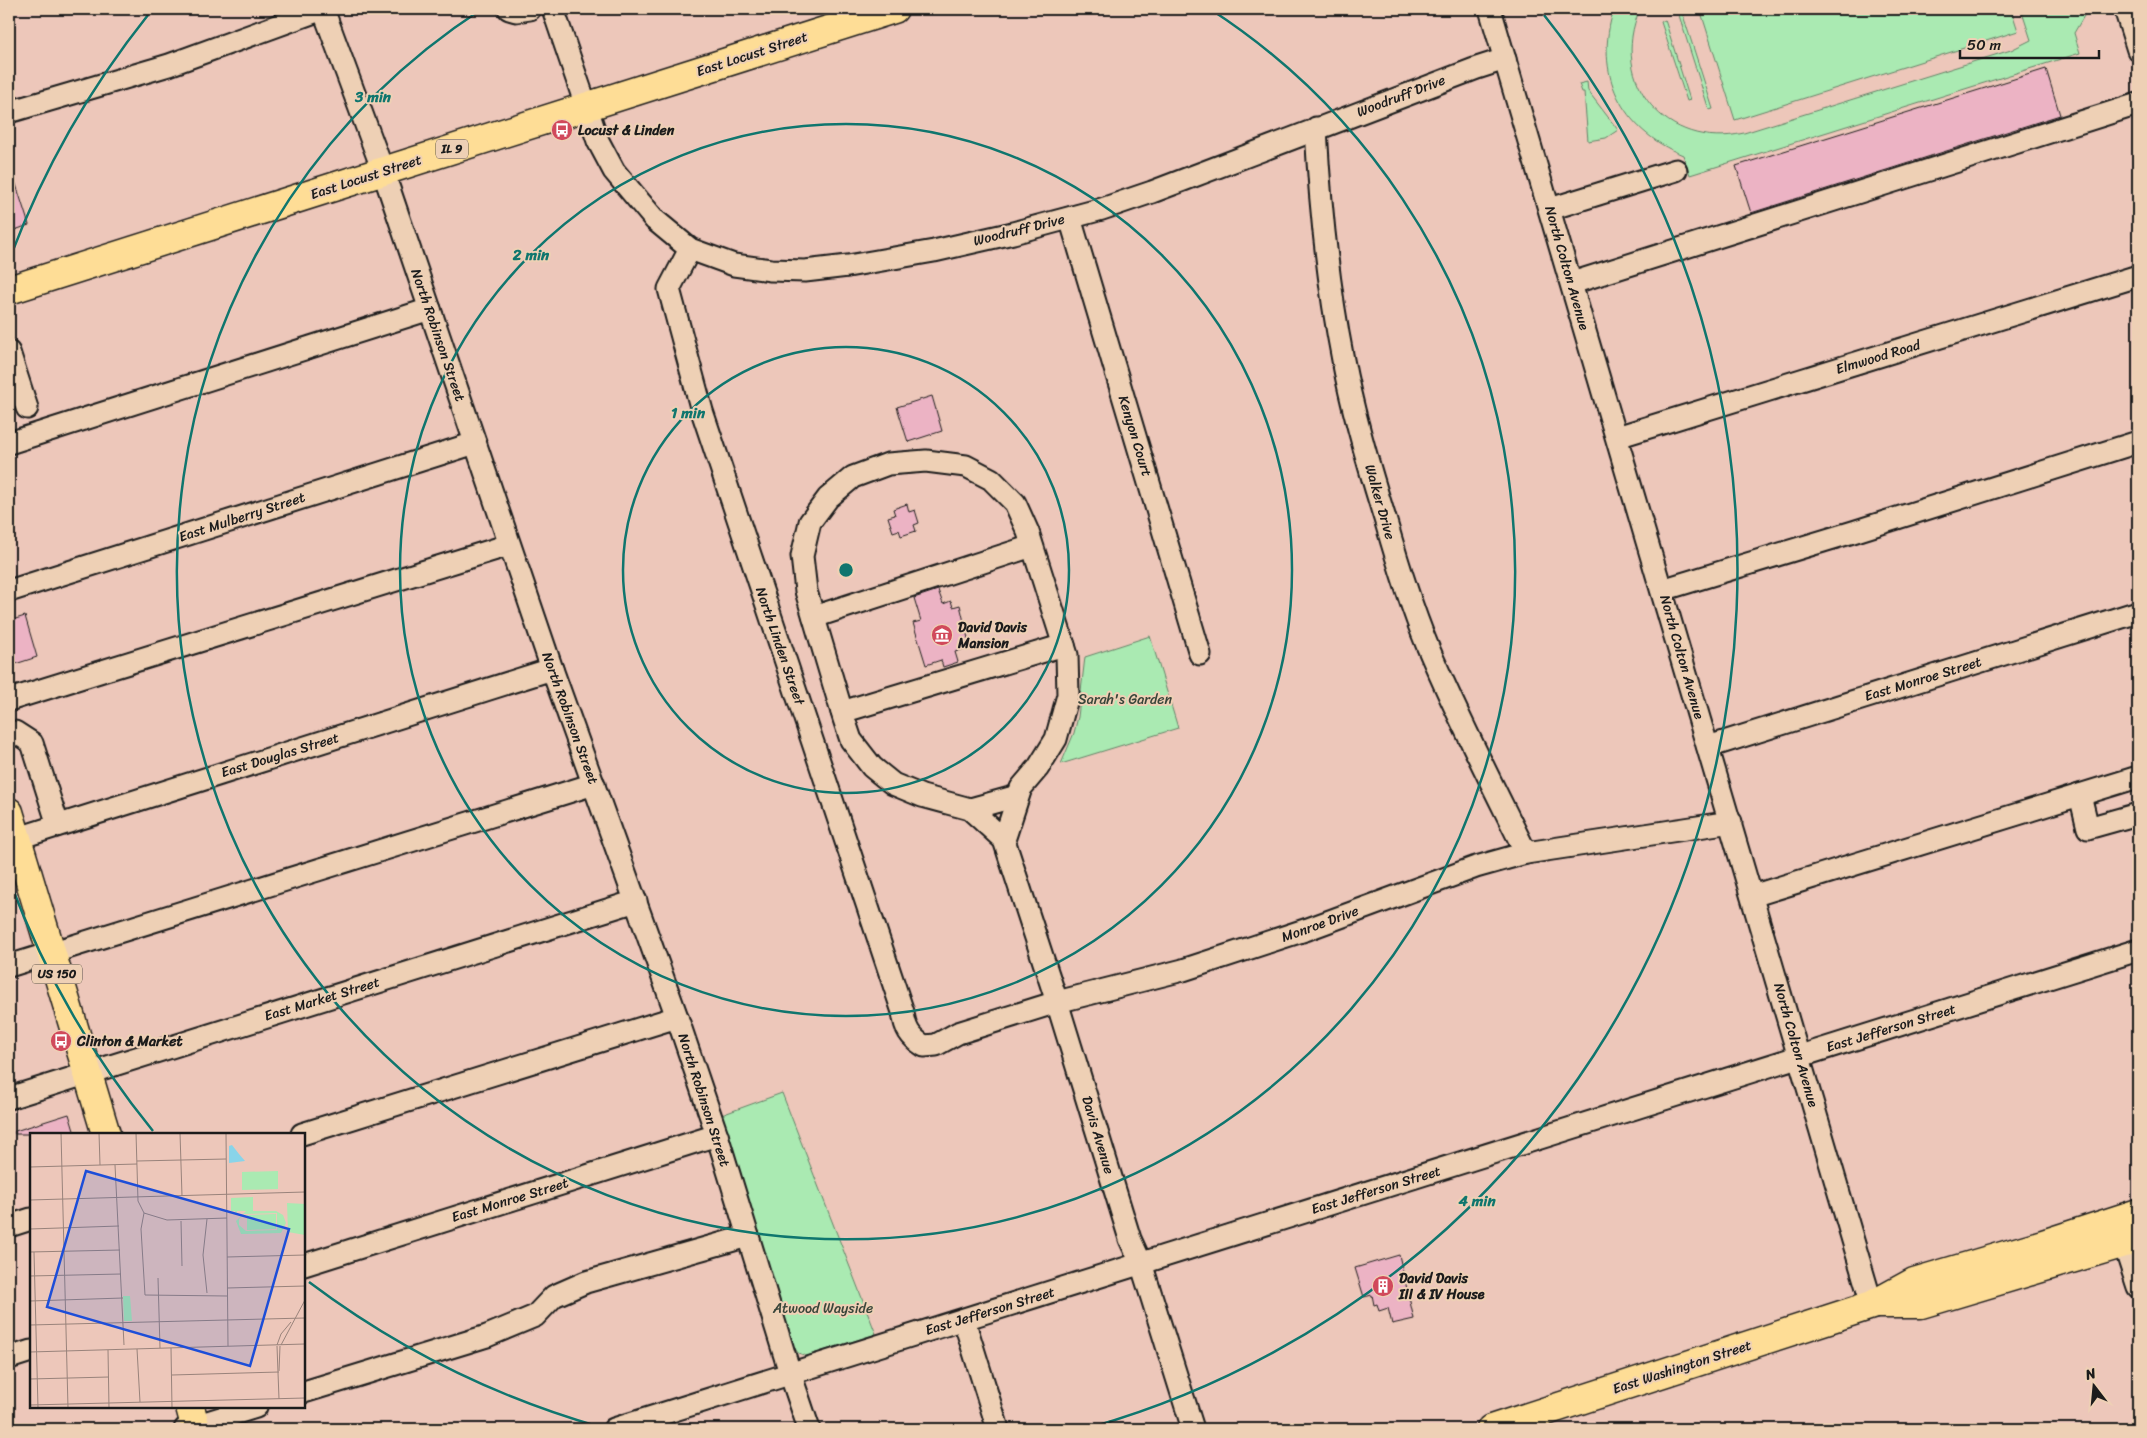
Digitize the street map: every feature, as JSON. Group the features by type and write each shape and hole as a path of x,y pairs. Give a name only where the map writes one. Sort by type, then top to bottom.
{"main road":[{"name":"East Locust Street","path":"9,290 894,9"},
{"name":"US 150","path":"9,812 13,840 106,1133"},
{"name":"East Washington Street","path":"1491,1429 1872,1304 1914,1282 2044,1244 2138,1213"},
{"name":"East Washington Street","path":"1872,1304 1921,1304 2131,1241"}],"street":[{"path":"9,112 170,65 323,9"},
{"name":"North Robinson Street","path":"323,9 383,171 552,669 677,1017 717,1135 809,1429"},
{"path":"509,9 516,11 530,9"},
{"path":"553,9 586,108"},
{"name":"North Colton Avenue","path":"1490,9 1872,1304"},
{"path":"2125,9 2138,50"},
{"name":"Woodruff Drive","path":"586,108 598,141 614,171 655,220 690,249 734,265 771,270 805,271 848,266 934,251 1102,209 1152,192 1316,128 1505,59"},
{"path":"1572,283 2138,104"},
{"name":"Walker Drive","path":"1316,128 1318,181 1329,274 1343,361 1376,488 1402,576 1427,644 1467,734 1526,853"},
{"path":"1550,208 1676,170"},
{"name":"Kenyon Court","path":"1070,218 1200,654"},
{"name":"North Linden Street","path":"690,249 669,289 702,411 903,1012 904,1022 908,1032 916,1040"},
{"name":"Elmwood Road","path":"1617,437 2138,276"},
{"path":"9,443 430,310"},
{"path":"9,352 27,408"},
{"path":"1662,590 1844,535 2138,442"},
{"name":"East Mulberry Street","path":"9,591 475,443"},
{"path":"926,461 966,466 990,479 1015,503 1032,546 1067,655 1068,695 1056,739 1038,768 1021,788 1004,840 970,809 922,796 893,784 872,767 851,740 806,591 802,556 810,522 828,498 853,477 888,464 926,461"},
{"path":"9,700 509,544"},
{"path":"814,617 1032,546"},
{"name":"East Monroe Street","path":"1708,746 2138,612"},
{"path":"842,712 1064,645"},
{"name":"East Douglas Street","path":"13,840 552,669"},
{"path":"9,734 15,732 32,743 58,825"},
{"path":"1752,896 2138,777"},
{"path":"9,966 594,784"},
{"path":"2080,795 2088,828 2138,814"},
{"path":"970,809 1017,796"},
{"name":"Monroe Drive","path":"916,1040 924,1046 936,1045 958,1033 1058,1002 1183,970 1308,929 1476,867 1526,853 1731,822"},
{"name":"Davis Avenue","path":"1004,840 1058,1002 1130,1238 1142,1263 1193,1429"},
{"name":"East Market Street","path":"9,1098 636,901"},
{"name":"East Jefferson Street","path":"614,1429 2138,950"},
{"path":"305,1133 677,1017"},
{"name":"East Monroe Street","path":"305,1265 717,1135"},
{"path":"9,1226 30,1219"},
{"path":"305,1392 487,1336 535,1316 554,1296 586,1282 748,1236"},
{"path":"2131,1241 2138,1287"},
{"path":"964,1320 998,1429"},
{"path":"9,1358 30,1351"},
{"path":"192,1423 252,1408"}],"green space":[{"path":"1614,9 1640,9 1632,36 1632,62 1639,85 1651,105 1669,121 1691,131 1716,136 1744,133 2011,50 2031,40 2021,9 2088,9 2074,33 2080,53 1690,175 1683,155 1661,144 1643,131 1628,115 1617,97 1610,77 1607,55 1608,33"},
{"path":"1677,9 1681,9 1713,109 1709,110"},
{"path":"1700,9 2011,9 2018,31 1735,120"},
{"path":"1665,20 1690,100 1687,101 1661,22"},
{"path":"1587,82 1588,91 1618,130 1606,138 1588,141 1584,92 1582,92 1579,84"},
{"name":"Sarah's Garden","path":"1150,636 1178,728 1061,764 1074,733 1078,717 1085,657"},
{"name":"Atwood Wayside","path":"782,1093 876,1334 807,1356 798,1353 792,1344 716,1117"}],"building":[{"path":"2046,69 2060,115 1751,213 1736,166"},
{"path":"9,172 12,172 29,225 9,232"},
{"path":"932,396 942,431 908,442 897,407"},
{"path":"907,504 909,512 915,510 919,523 914,525 916,531 901,536 899,530 893,532 888,517 895,515 893,509"},
{"name":"David Davis Mansion","path":"938,590 943,604 951,601 953,607 960,605 970,647 955,652 958,662 943,667 941,660 926,665 913,623 921,621 914,598"},
{"path":"25,616 37,657 9,666 9,621"},
{"path":"69,1114 75,1133 15,1134 15,1131"},
{"name":"David Davis III & IV House","path":"1399,1255 1414,1319 1392,1324 1388,1308 1379,1311 1377,1304 1374,1305 1372,1295 1364,1297 1355,1268"}],"place":[{"name":"Locust & Linden","path":"562,130"},
{"name":"David Davis Mansion","path":"942,635"},
{"name":"Clinton & Market","path":"61,1041"},
{"name":"David Davis III & IV House","path":"1383,1286"}]}
